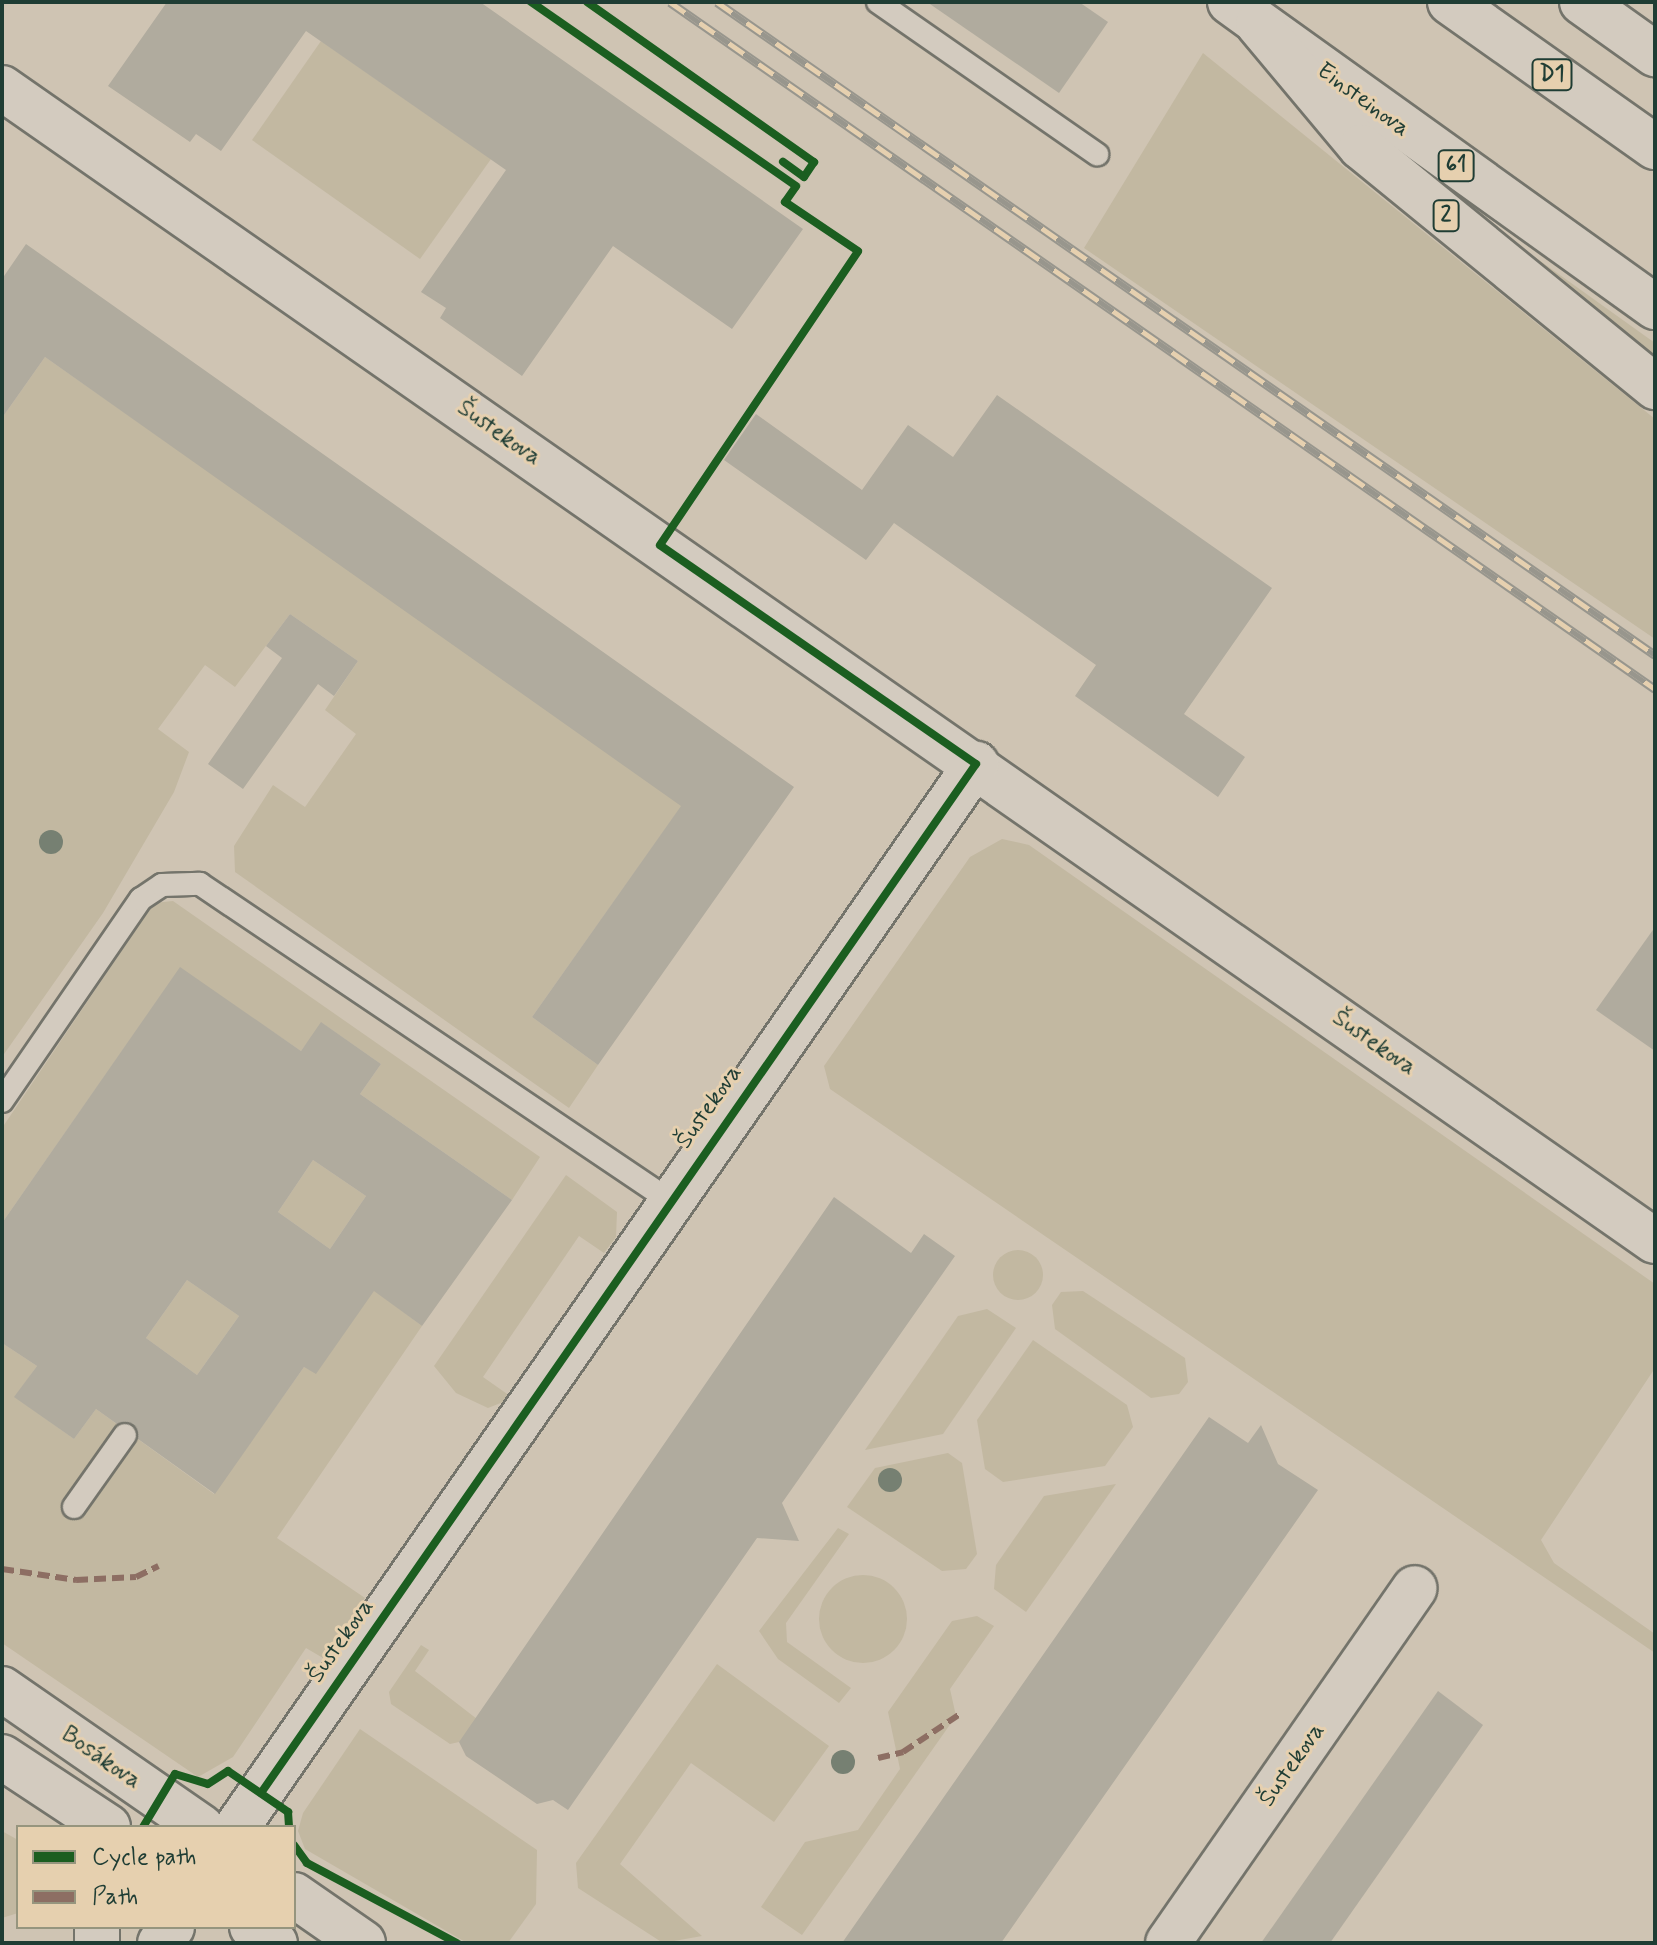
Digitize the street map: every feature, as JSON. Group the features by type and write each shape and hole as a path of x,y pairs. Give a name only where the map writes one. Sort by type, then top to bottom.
{"main road":[{"name":"D1","path":"1450,2 1655,147"},
{"path":"1582,2 1655,54"},
{"name":"Einsteinova","path":"1244,13 1655,307"},
{"name":"2","path":"1244,13 1361,147 1655,387"},
{"name":"Šustekova","path":"9,107 976,764 1655,1241"},
{"name":"Šustekova","path":"238,1825 669,1200 976,764"},
{"name":"Šustekova","path":"1168,1943 1415,1588"},
{"name":"Bosákova","path":"2,1689 198,1825"},
{"path":"5,1759 52,1825"},
{"path":"5,1759 105,1825"},
{"path":"296,1896 363,1943"},
{"path":"255,1929 275,1943"}],"lane":[{"path":"878,2 1097,154"},
{"path":"2,1101 141,899 162,885 200,884 669,1200"},
{"path":"74,1507 125,1435"}],"shaded area":[{"path":"321,41 491,159 420,259 252,140"},
{"path":"1203,53 1655,419 1655,639 1084,248"},
{"path":"1448,195 1655,343 1655,361"},
{"path":"45,357 683,804 532,1017 598,1065 569,1108 235,872 234,846 273,785 305,807 356,734 325,710 358,661 290,614 235,687 205,665 158,729 189,752 174,792 103,913 2,1057 2,418"},
{"path":"1002,839 1029,845 1655,1284 1655,1368 1541,1540 1554,1563 1655,1634 1655,1653 830,1089 824,1066 970,857"},
{"path":"173,901 540,1157 512,1200 360,1094 381,1064 322,1023 301,1051 180,968 2,1223 2,1128 154,903"},
{"path":"313,1160 366,1196 330,1249 278,1212"},
{"path":"566,1175 617,1212 616,1237 604,1253 579,1236 483,1377 513,1398 488,1408 456,1393 434,1366"},
{"path":"1018,1250 1036,1257 1043,1275 1036,1293 1018,1300 1000,1293 993,1275 1000,1257"},
{"path":"187,1280 239,1316 197,1375 146,1338"},
{"path":"374,1290 422,1326 277,1538 365,1598 323,1658 306,1648 233,1757 198,1777 2,1643 2,1343 37,1366 15,1397 74,1439 96,1409 214,1494 304,1367 316,1373"},
{"path":"1083,1291 1185,1358 1188,1382 1179,1394 1151,1398 1055,1329 1052,1305 1061,1292"},
{"path":"987,1309 1016,1328 943,1434 865,1450 958,1316"},
{"path":"1033,1340 1127,1405 1133,1427 1105,1466 1003,1482 985,1469 977,1420"},
{"path":"948,1453 962,1463 977,1554 966,1569 942,1571 847,1507 875,1468"},
{"path":"1116,1484 1026,1612 994,1589 996,1565 1044,1496"},
{"path":"838,1528 849,1534 786,1623 787,1642 851,1688 839,1703 778,1659 759,1631"},
{"path":"863,1575 888,1582 900,1594 907,1619 900,1644 888,1656 863,1663 838,1656 826,1644 819,1619 826,1594 838,1582"},
{"path":"977,1616 994,1626 950,1689 956,1716 802,1935 761,1907 805,1842 858,1830 900,1769 888,1712 952,1621"},
{"path":"421,1645 429,1650 415,1671 486,1726 459,1742 450,1744 391,1704 389,1692"},
{"path":"717,1664 829,1746 774,1822 691,1763 620,1864 702,1936 663,1943 578,1888 576,1863"},
{"path":"360,1729 537,1850 536,1904 508,1943 467,1943 305,1849 298,1831 303,1813"},
{"path":"2,1831 16,1839 16,1914 2,1918"}],"building":[{"path":"167,2 480,2 803,229 732,329 613,246 522,376 440,318 446,308 421,292 506,170 306,31 221,151 196,134 190,142 108,86"},
{"path":"927,2 1079,2 1108,22 1059,93"},
{"path":"26,244 794,787 598,1065 532,1017 681,806 45,357 2,418 2,279"},
{"path":"997,395 1272,588 1184,714 1245,757 1218,797 1075,696 1096,665 894,523 866,560 724,460 756,414 862,490 908,425 953,457"},
{"path":"290,614 358,661 334,696 318,684 243,789 208,764 282,658 266,646"},
{"path":"1655,927 1655,1051 1596,1010"},
{"path":"180,967 301,1051 321,1022 381,1064 360,1094 512,1200 422,1326 374,1291 316,1374 304,1367 215,1494 138,1439 132,1423 117,1424 96,1409 74,1439 14,1397 37,1366 2,1343 2,1223","holes":["313,1160 366,1196 330,1249 278,1212","187,1280 239,1316 197,1375 146,1338"]},
{"path":"834,1197 911,1253 924,1234 955,1256 782,1503 799,1541 757,1538 568,1810 553,1800 537,1804 466,1756 459,1742"},
{"path":"1209,1417 1248,1443 1261,1425 1278,1464 1318,1490 1001,1943 842,1943"},
{"path":"1438,1691 1483,1725 1330,1943 1261,1943"}],"railway":[{"path":"670,2 1655,689"},
{"path":"717,2 1655,655"}],"marked path":[{"path":"2,1569 76,1580 136,1577 159,1566"},
{"path":"878,1758 903,1752 960,1714"}],"cycle path":[{"path":"261,1793 976,764 660,545 858,251 785,202 796,186 531,2"},
{"path":"587,2 814,162 804,177 783,162"},
{"path":"144,1825 175,1774 208,1784 228,1771 288,1812 289,1825"},
{"path":"296,1848 307,1863 457,1943"}]}
